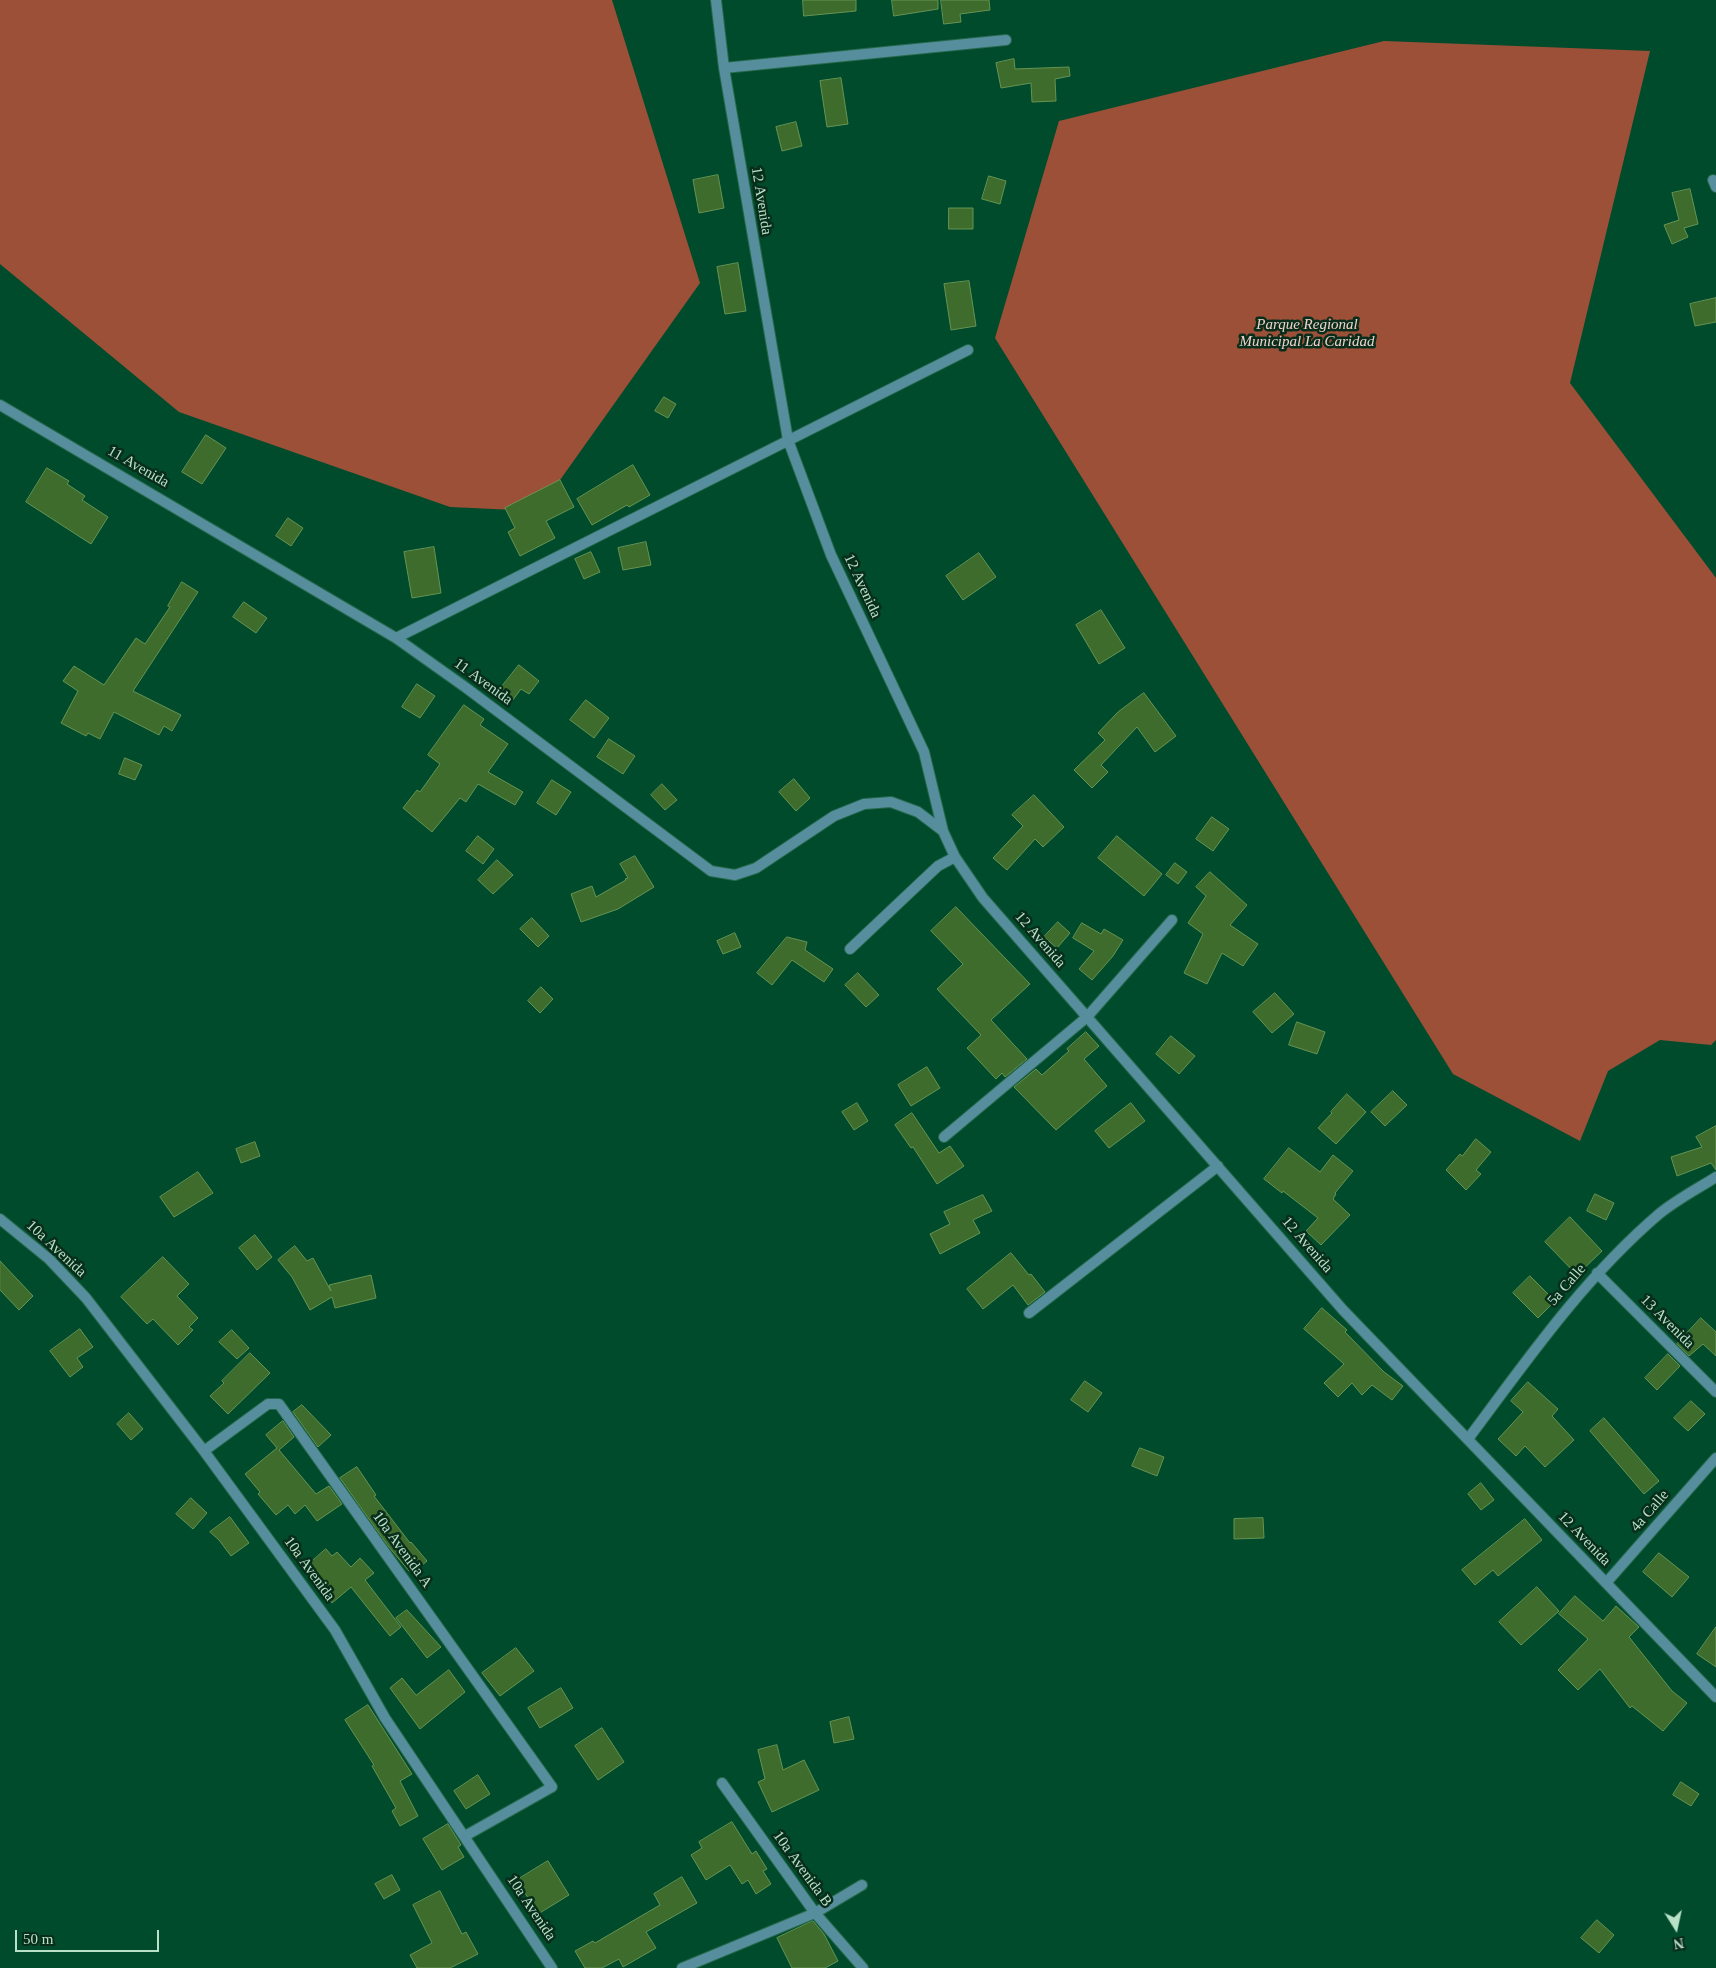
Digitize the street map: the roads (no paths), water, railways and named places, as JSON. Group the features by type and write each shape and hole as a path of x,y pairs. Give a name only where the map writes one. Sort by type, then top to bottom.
{"street":[{"name":"12 Avenida","path":"716,0 724,68 788,440 831,555 924,752 943,831 955,856 984,898 1343,1310 1716,1697"},
{"path":"724,68 1006,40"},
{"path":"396,638 968,350"},
{"name":"11 Avenida","path":"0,405 396,638 465,687 711,871 735,875 756,868 834,816 864,804 891,802 918,812 943,831"},
{"path":"850,949 938,866 955,856"},
{"path":"944,1137 1087,1018 1172,920"},
{"path":"1029,1313 1218,1166"},
{"name":"5a Calle","path":"1468,1439 1553,1324 1597,1273 1660,1213 1716,1177"},
{"name":"10a Avenida","path":"0,1219 49,1259 86,1298 204,1452 335,1630 385,1718 552,1968"},
{"name":"13 Avenida","path":"1597,1273 1716,1392"},
{"name":"10a Avenida A","path":"204,1452 268,1404 279,1404 552,1787 465,1836"},
{"name":"4a Calle","path":"1606,1583 1716,1458"},
{"name":"10a Avenida B","path":"722,1783 815,1913 863,1968"},
{"path":"682,1968 815,1913 862,1885"}],"park label":[{"name":"Parque Regional Municipal La Caridad","path":"1307,334"}]}
